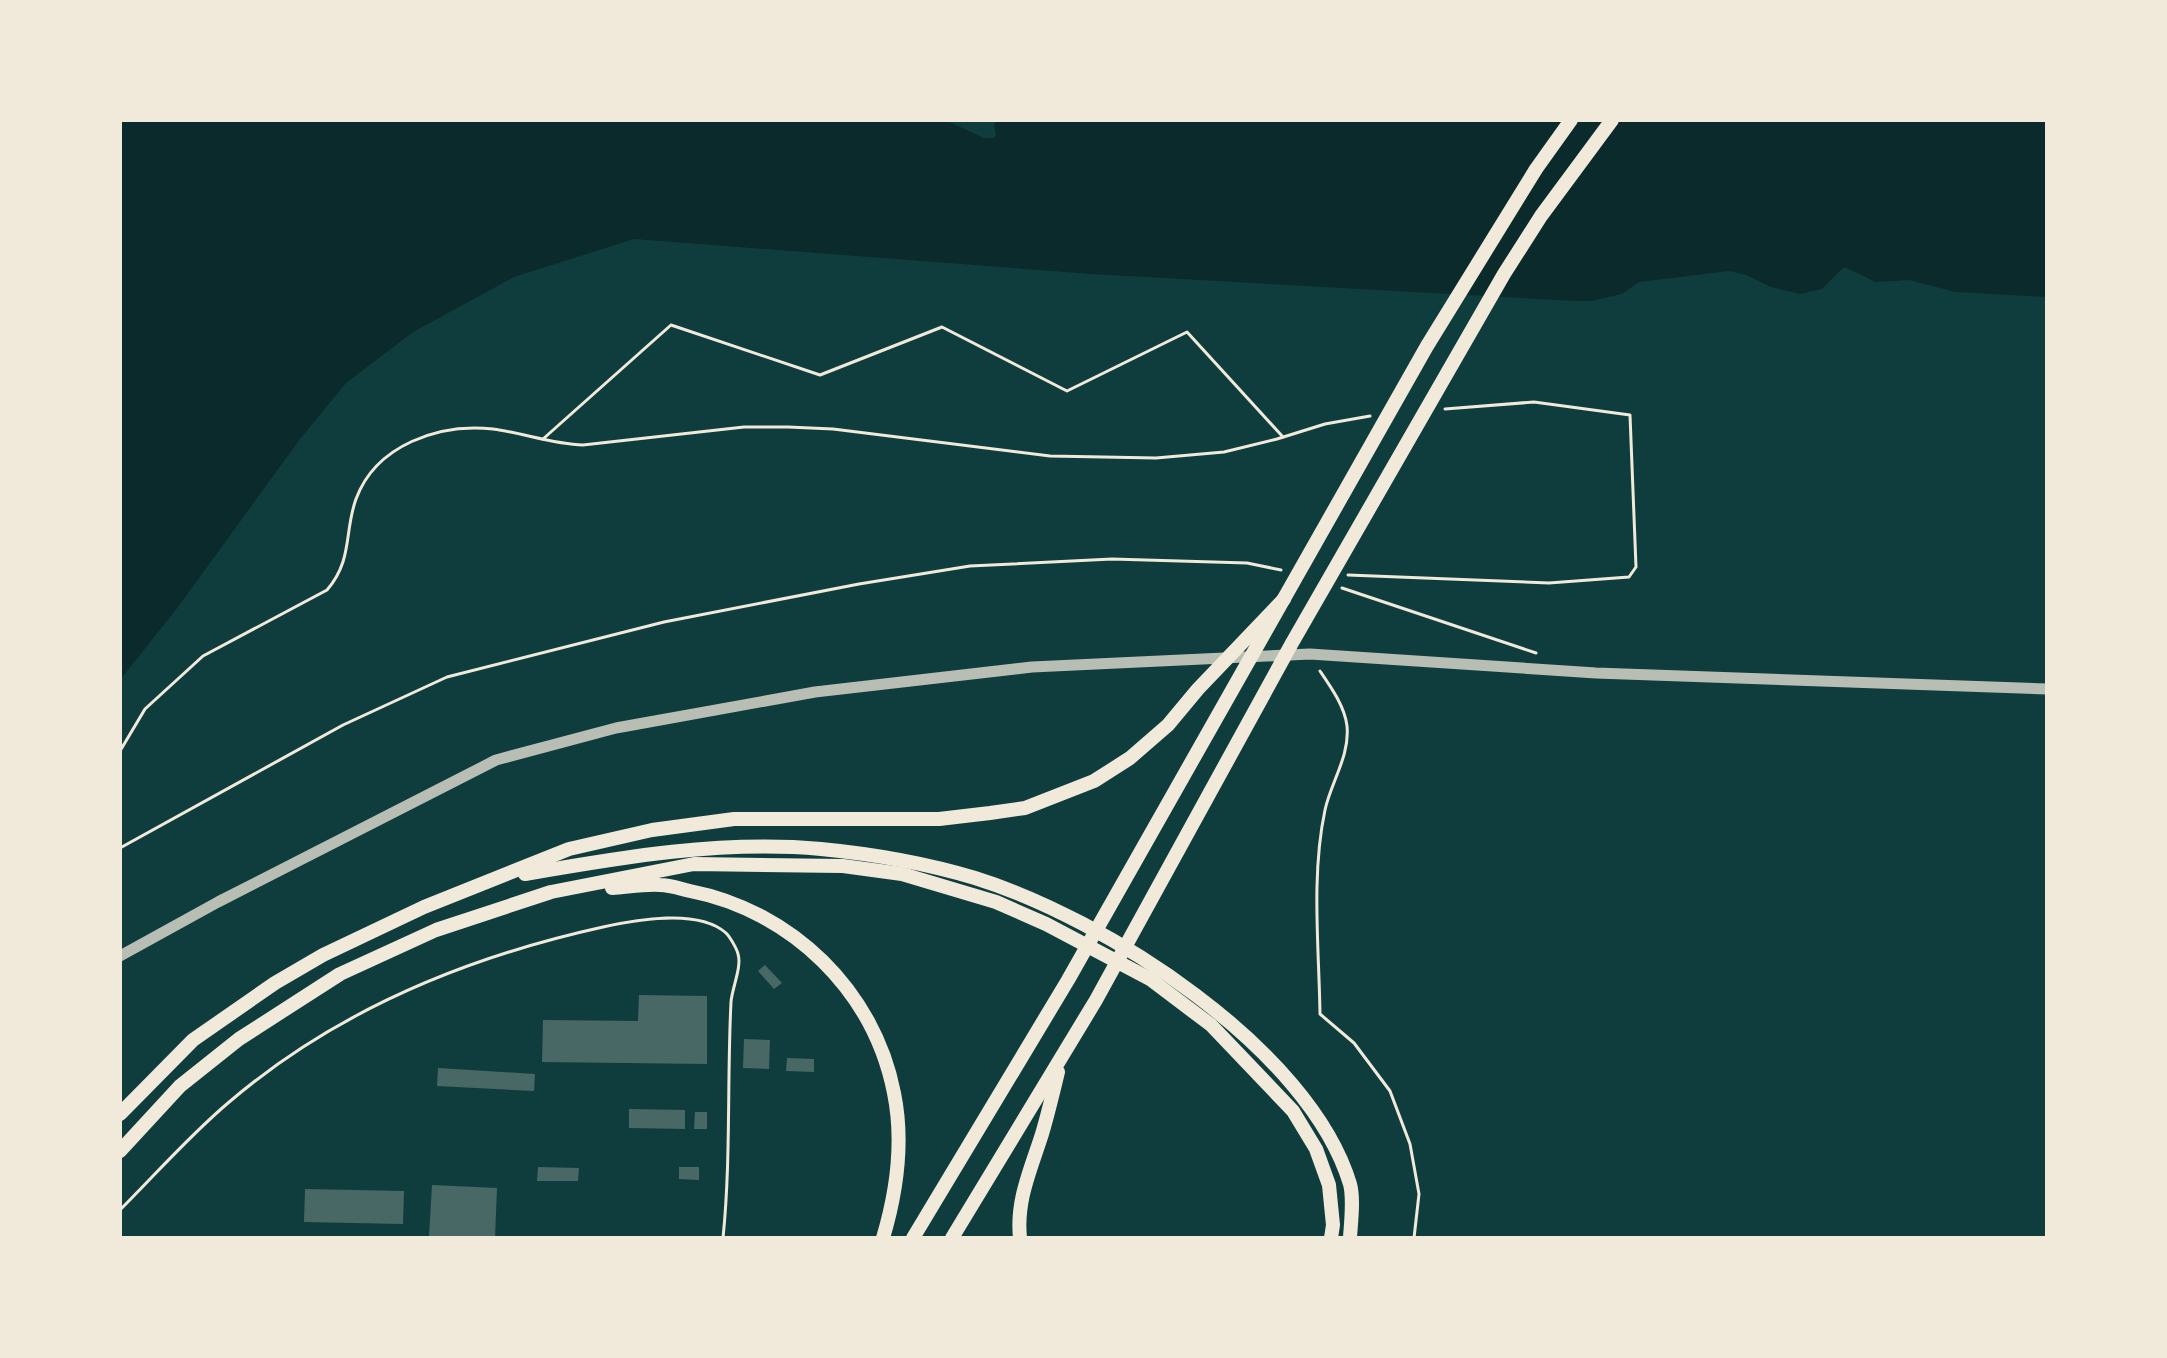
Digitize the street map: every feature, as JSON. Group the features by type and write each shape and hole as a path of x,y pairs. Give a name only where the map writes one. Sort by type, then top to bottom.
{"highway":[{"path":"913,1238 1068,980 1427,346 1529,181 1571,120"},
{"path":"952,1238 1096,1000 1250,719 1504,274 1541,216 1612,120"},
{"path":"120,1114 193,1040 275,983 323,955 424,907 569,849 652,830 721,821 939,819 1025,808 1094,781 1130,758 1168,725 1284,599"},
{"path":"499,879 643,854 744,846 842,851 908,861 975,878 1019,894 1147,960 1230,1022 1269,1060 1306,1100 1330,1137 1351,1186 1350,1238"},
{"path":"120,1151 156,1110 192,1076 239,1039 340,974 436,930 551,892 694,864 843,866 902,874 996,902 1046,924 1150,979 1211,1025 1293,1111 1316,1149 1329,1185 1333,1225 1331,1238"},
{"path":"551,892 661,885 716,896 789,930 846,986 868,1024 895,1094 899,1131 897,1180 883,1238"},
{"path":"1020,1238 1018,1217 1028,1171 1042,1135 1063,1057"}],"street":[{"path":"120,956 218,902 496,760 616,728 815,692 1032,667 1310,654 1596,673 2047,689"}],"path":[{"path":"541,440 671,325 820,375 942,327 1067,391 1187,332 1283,437"},
{"path":"1347,575 1549,583 1629,577 1636,567 1630,415 1534,402 1440,410"},
{"path":"120,751 145,709 193,665 239,635 327,590 338,577 346,556 357,498 366,479 390,453 407,443 440,432 493,429 561,444 583,445 744,427 833,429 1050,456 1104,458 1224,452 1325,424 1377,415"},
{"path":"120,848 343,725 447,677 664,622 970,566 1112,559 1247,563 1287,571"},
{"path":"1330,584 1537,653"},
{"path":"1310,654 1335,693 1347,726 1342,761 1325,808 1317,878 1320,1014 1354,1043 1390,1091 1410,1144 1419,1194 1414,1238"},
{"path":"120,1210 227,1104 289,1057 351,1019 448,971 556,937 663,917 706,923 727,933 739,955 732,998 723,1238"}],"water":[{"path":"120,120 945,120 984,138 993,138 997,120 2047,120 2047,297 1956,292 1909,280 1876,282 1844,267 1822,289 1800,294 1729,271 1639,282 1622,294 1575,301 1092,274 634,239 514,277 413,332 346,383 300,439 178,607 120,680"}],"building":[{"path":"765,965 782,983 774,989 758,971"},
{"path":"639,995 707,996 707,1064 542,1062 543,1020 638,1021"},
{"path":"744,1039 770,1040 769,1069 743,1068"},
{"path":"787,1058 814,1059 814,1072 786,1071"},
{"path":"438,1068 535,1074 534,1091 437,1086"},
{"path":"629,1109 685,1110 685,1129 629,1128"},
{"path":"695,1112 707,1112 707,1129 694,1129"},
{"path":"538,1167 579,1168 578,1181 537,1181"},
{"path":"679,1167 699,1167 699,1180 679,1179"},
{"path":"432,1185 497,1188 495,1238 429,1236"},
{"path":"305,1189 404,1191 403,1224 304,1222"}]}
